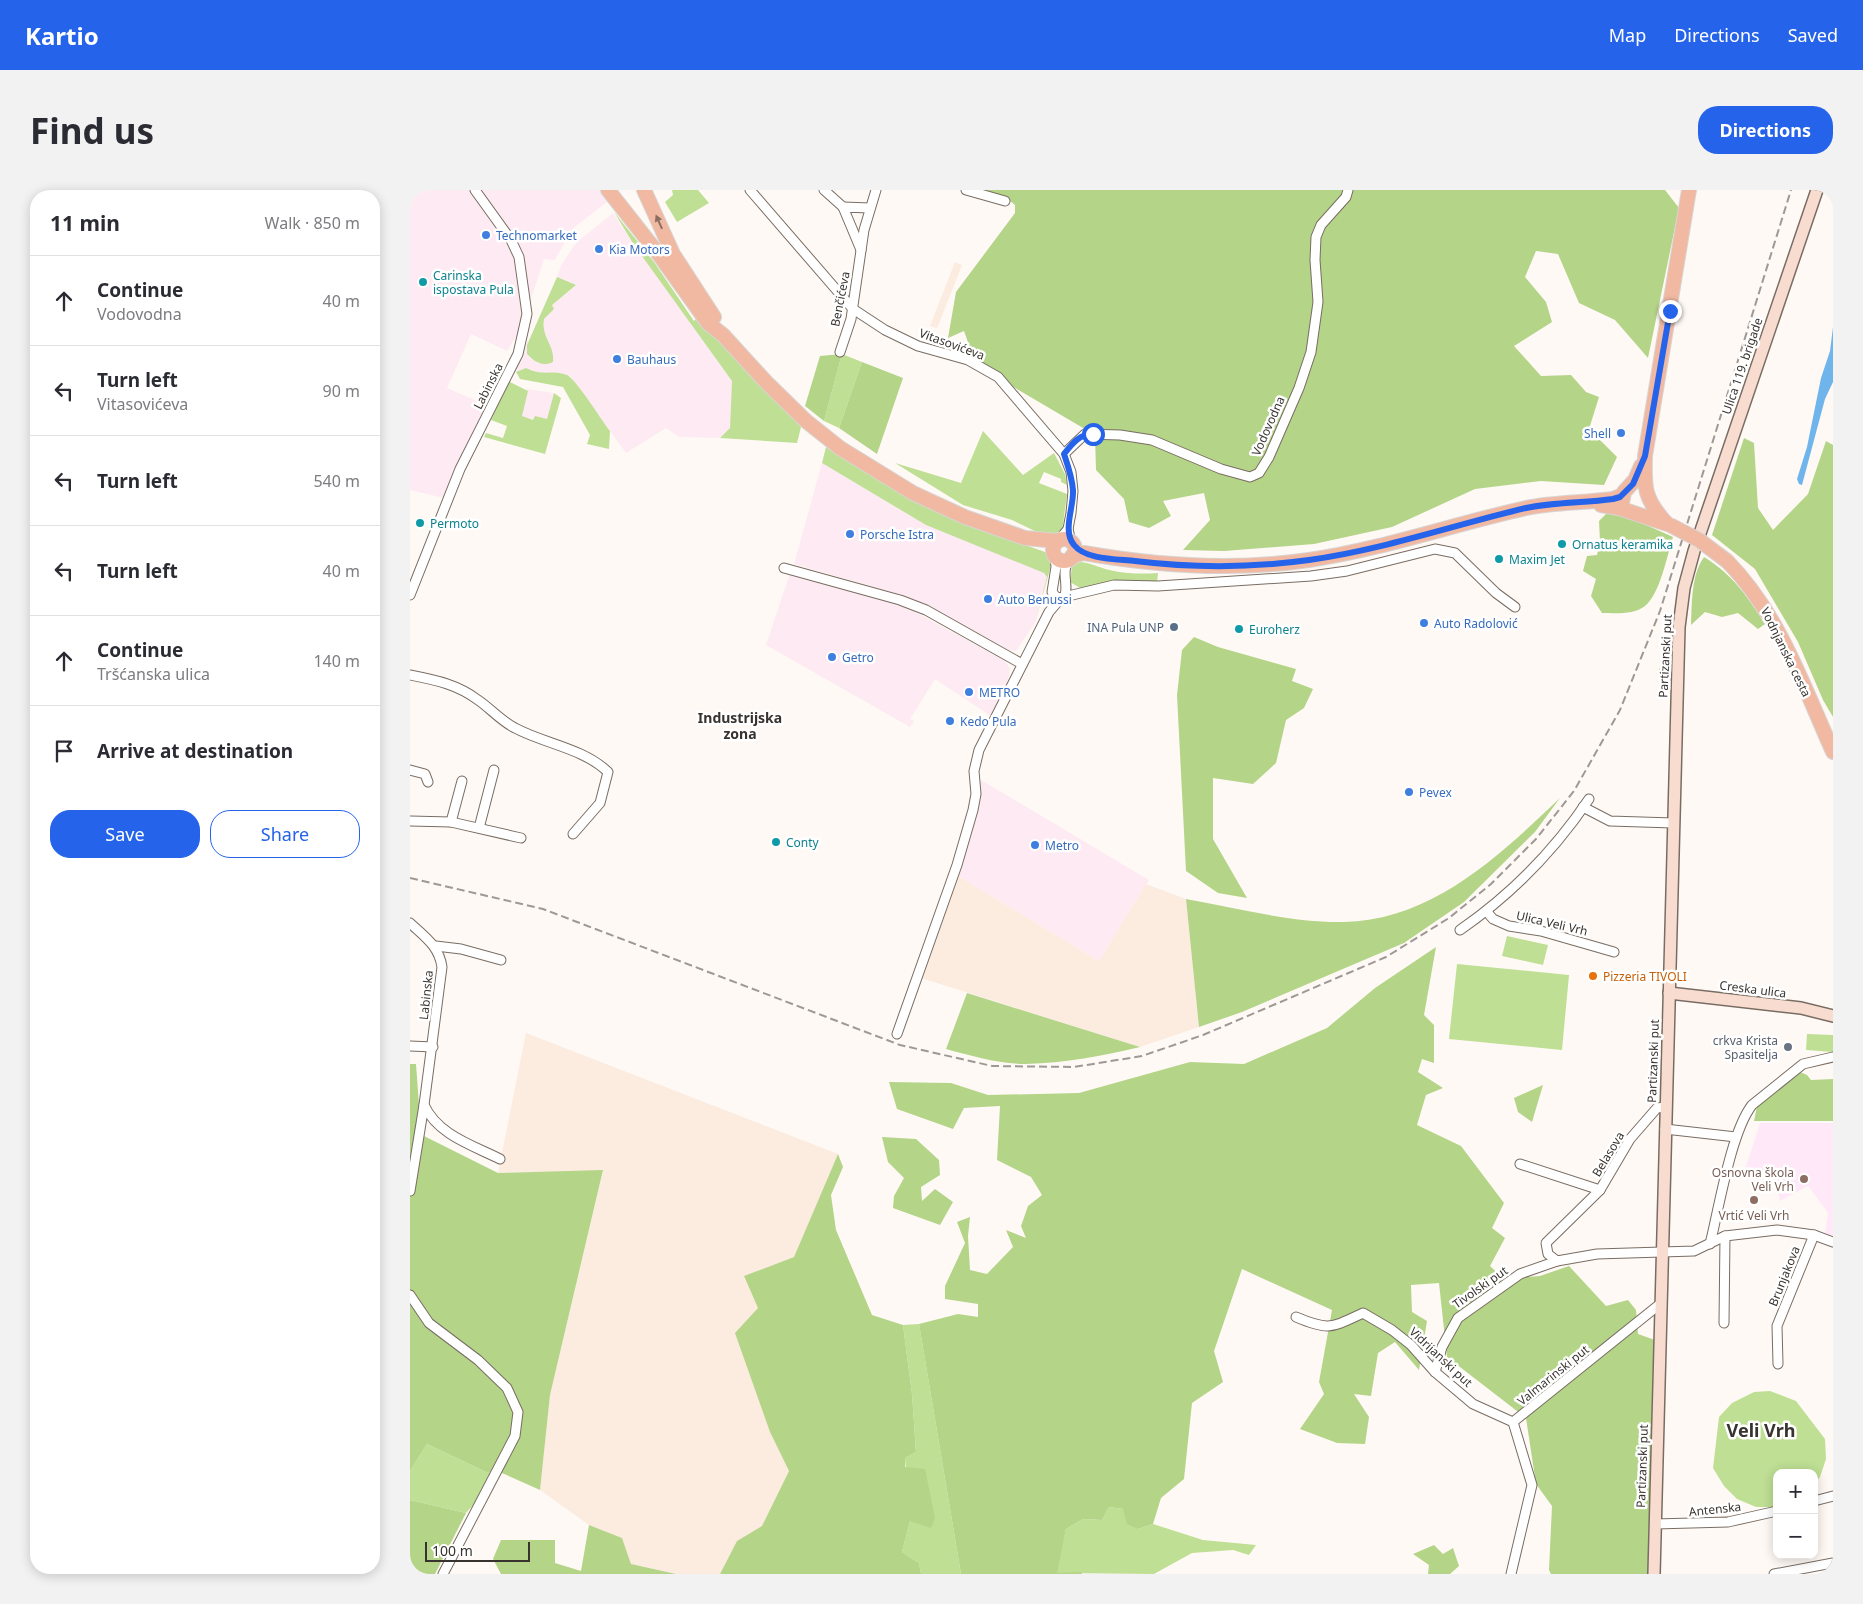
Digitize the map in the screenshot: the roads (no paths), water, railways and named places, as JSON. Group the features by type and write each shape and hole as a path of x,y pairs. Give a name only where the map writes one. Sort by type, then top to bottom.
{"main road":[{"path":"608,190 660,256 708,323 723,335 766,382 806,421 840,448 913,494 978,522 1025,538 1159,564 1264,565 1310,560 1397,542 1527,508 1613,499 1638,487 1668,524"},
{"path":"644,190 672,254 714,316 723,335"},
{"path":"1631,512 1643,511 1648,497 1645,456 1689,190"},
{"name":"Ulica 119. brigade","path":"1694,551 1817,190"},
{"path":"1631,512 1622,502 1645,456"},
{"path":"1581,503 1631,512 1668,524"},
{"name":"Vodnjanska cesta","path":"1668,524 1699,540 1727,561 1748,582 1773,619 1833,752"},
{"name":"Partizanski put","path":"1654,1574 1679,627 1684,588 1694,551"},
{"name":"Creska ulica","path":"1668,993 1801,1008 1833,1016"}],"street":[{"name":"Labinska","path":"410,593 460,469 518,354 527,314 519,258 511,240 475,190"},
{"name":"Vitasovićeva","path":"750,190 853,309 885,330 918,346 968,360 998,377 1064,454 1071,472 1073,491 1066,547"},
{"path":"824,190 843,207 861,250"},
{"name":"Benčićeva","path":"840,352 853,309 861,250 876,190"},
{"path":"966,190 1005,201"},
{"name":"Vodovodna","path":"1064,454 1085,434 1120,435 1152,440 1221,469 1250,477 1259,473 1299,388 1311,352 1318,302 1315,260 1316,237 1321,225 1342,202 1348,190"},
{"path":"843,207 870,208"},
{"path":"1049,612 1056,567 1066,547"},
{"path":"897,1034 954,871 975,802 974,772 979,750 1049,612 1064,595 1066,547"},
{"path":"1052,592 1055,597 1114,585 1158,586 1312,576 1347,571 1435,549 1455,553 1496,593 1515,606"},
{"path":"784,568 900,600 926,610 1022,664"},
{"path":"410,675 453,684 477,699 513,727 578,752 608,772 600,803 573,834"},
{"path":"410,770 425,774 428,782"},
{"path":"479,828 494,770"},
{"path":"451,822 462,781"},
{"path":"1460,930 1487,912 1535,866 1586,803 1610,820 1673,824"},
{"path":"410,821 451,822 521,838"},
{"name":"Ulica Veli Vrh","path":"1487,912 1493,919 1509,926 1541,931 1614,952"},
{"path":"410,923 436,946 462,949 501,960"},
{"name":"Labinska","path":"410,1191 424,1105 442,967 436,946"},
{"path":"410,1046 432,1047"},
{"path":"1710,1244 1736,1137 1746,1113 1752,1104 1803,1064 1833,1057"},
{"path":"424,1105 430,1117 446,1133 500,1159"},
{"name":"Belasova","path":"1557,1261 1548,1254 1546,1243 1600,1190 1630,1139 1657,1108 1666,1108"},
{"path":"1665,1129 1736,1137"},
{"path":"1520,1164 1600,1190"},
{"name":"Brunjakova","path":"1662,1252 1694,1251 1725,1236 1778,1230 1814,1235 1833,1242"},
{"name":"Brunjakova","path":"1778,1364 1777,1326 1814,1235"},
{"path":"1724,1323 1725,1236"},
{"name":"Tivolski put","path":"1435,1372 1442,1347 1458,1318 1520,1274 1557,1261 1598,1254 1662,1252"},
{"path":"410,1295 429,1323 478,1360 507,1388 518,1412 515,1436 444,1574"},
{"name":"Valmarinski put","path":"1511,1574 1532,1485 1513,1422 1660,1304"},
{"name":"Vidrijanski put","path":"1296,1317 1321,1328 1340,1324 1363,1313 1398,1335 1435,1372 1473,1404 1513,1422"},
{"path":"1818,1500 1833,1496"},
{"name":"Antenska","path":"1655,1524 1728,1522 1773,1512"},
{"path":"1774,1574 1833,1562"}],"water":[{"path":"1833,327 1833,382 1825,399 1802,485 1799,484 1797,479 1807,447 1821,378 1830,351"}],"railway":[{"path":"410,878 543,909 900,1045 992,1066 1074,1067 1142,1056 1203,1035 1386,957 1449,918 1491,884 1536,839 1574,791 1620,710 1660,611 1791,190"}],"place":[{"name":"Technomarket","path":"486,235"},
{"name":"Kia Motors","path":"599,249"},
{"name":"Carinska ispostava Pula","path":"423,282"},
{"name":"Bauhaus","path":"617,359"},
{"name":"Shell","path":"1621,433"},
{"name":"Permoto","path":"420,523"},
{"name":"Porsche Istra","path":"850,534"},
{"name":"Ornatus keramika","path":"1562,544"},
{"name":"Maxim Jet","path":"1499,559"},
{"name":"Auto Benussi","path":"988,599"},
{"name":"Auto Radolović","path":"1424,623"},
{"name":"INA Pula UNP","path":"1174,627"},
{"name":"Euroherz","path":"1239,629"},
{"name":"Getro","path":"832,657"},
{"name":"METRO","path":"969,692"},
{"name":"Kedo Pula","path":"950,721"},
{"name":"Pevex","path":"1409,792"},
{"name":"Conty","path":"776,842"},
{"name":"Metro","path":"1035,845"},
{"name":"Pizzeria TIVOLI","path":"1593,976"},
{"name":"crkva Krista Spasitelja","path":"1788,1047"},
{"name":"Osnovna škola Veli Vrh","path":"1804,1179"},
{"name":"Vrtić Veli Vrh","path":"1754,1200"}],"district":[{"name":"Industrijska zona","path":"740,726"},
{"name":"Veli Vrh","path":"1761,1430"}]}
